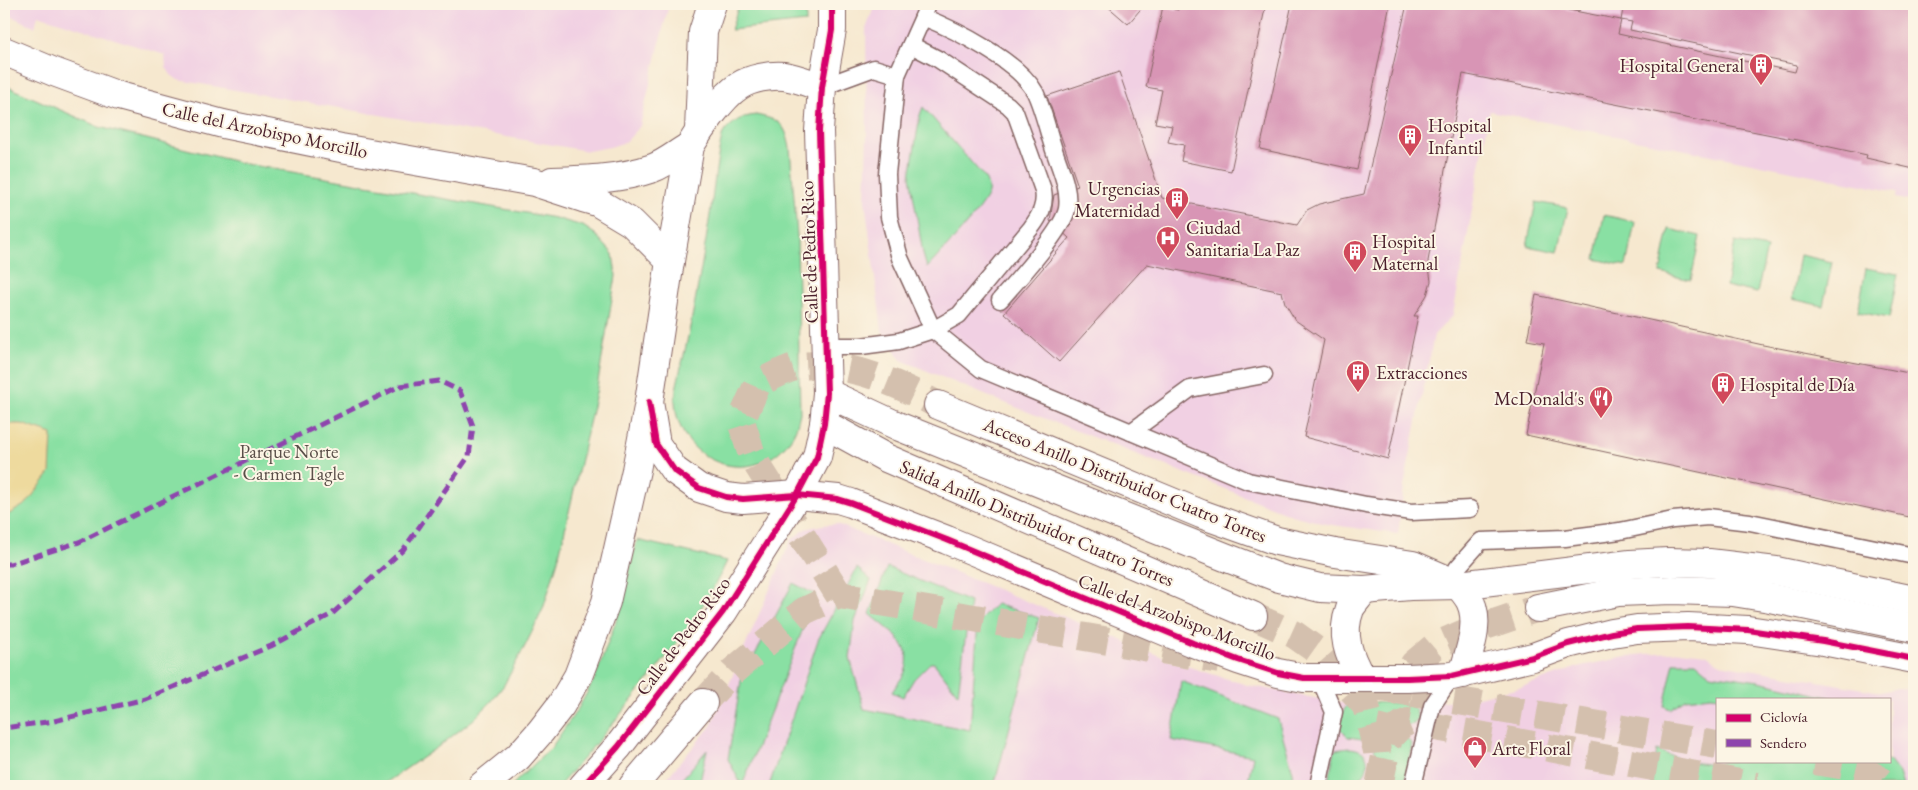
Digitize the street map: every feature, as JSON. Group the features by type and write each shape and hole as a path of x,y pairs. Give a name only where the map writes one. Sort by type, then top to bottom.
{"street":[{"path":"482,786 518,757 541,732 561,705 578,676 606,602 636,470 649,402 670,261 695,138 704,32 712,4"},
{"name":"Calle de Pedro Rico","path":"583,786 618,747 723,612 796,495 817,457 824,424 827,393 819,131 822,86 831,38 832,4"},
{"name":"Calle del Arzobispo Morcillo","path":"4,51 119,96 223,124 342,148 534,182 597,202 632,223 670,261"},
{"path":"695,138 718,107 738,86 760,78 783,76 822,86"},
{"name":"Calle del Arzobispo Morcillo","path":"534,182 615,177 654,168 695,138"},
{"path":"827,393 900,427 1279,578 1320,588 1364,590 1410,586 1459,585 1630,564 1676,562 1709,563 1776,571 1914,600"},
{"path":"649,402 656,444 674,470 699,488 743,499 796,495"},
{"name":"Acceso Anillo Distribuidor Cuatro Torres","path":"938,405 1201,514 1277,541 1335,553 1413,565 1459,585"},
{"name":"Salida Anillo Distribuidor Cuatro Torres","path":"824,424 886,458 1253,616"},
{"name":"Calle del Arzobispo Morcillo","path":"796,495 838,499 867,508 1193,643 1278,673 1304,678 1458,675 1533,657 1568,644 1612,633 1637,629 1688,627 1756,631 1822,641 1914,659"},
{"path":"1458,675 1473,640 1474,615 1470,602 1459,585"},
{"path":"1361,678 1349,656 1346,626 1350,608 1364,590"},
{"path":"1538,608 1618,592 1672,590 1733,592 1914,628"},
{"path":"633,786 703,703"}],"lane":[{"path":"1000,300 1051,238 1064,219 1067,208 1066,185 1035,92 1018,71 926,10 897,75 887,174 889,217 900,258 933,330 981,369 1248,481 1366,505 1411,512 1470,509"},
{"path":"826,346 861,346 899,341 933,330 959,315 1040,216 1045,199 1015,112 1008,105 938,59 911,45"},
{"path":"822,86 874,68 897,75"},
{"path":"1131,432 1190,389 1264,375"},
{"path":"1459,585 1457,568 1481,542 1565,538 1620,531 1673,520 1708,517 1750,522 1914,556"},
{"path":"1414,786 1432,706 1458,675"},
{"path":"1318,786 1334,712 1319,677"}],"shaded area":[{"path":"4,4 669,4 640,126 626,142 588,151 178,80 171,75 166,67 165,55 38,15 35,27 4,13"},
{"name":"Ciudad Sanitaria La Paz","path":"875,4 1914,4 1914,202 1896,198 1897,192 1490,111 1453,315 1434,335 1404,486 1398,534 1326,524 1292,515 990,397 901,360 882,331 865,201 867,137 866,29"},
{"path":"837,524 1180,664 1247,685 1335,702 1390,704 1463,700 1516,689 1581,666 1636,655 1681,651 1706,654 1720,664 1881,692 1898,688 1914,690 1914,786 660,786 711,726 791,540 805,529"}],"green space":[{"path":"739,4 806,4 806,22 731,30"},
{"name":"Parque Norte - Carmen Tagle","path":"4,85 99,127 246,164 555,218 583,226 595,234 613,254 616,276 596,393 558,560 543,609 504,685 491,702 474,719 442,744 381,786 4,786"},
{"path":"923,107 985,178 988,189 985,200 979,209 927,268 910,176"},
{"path":"756,115 771,119 780,124 786,133 790,148 797,235 800,413 793,435 779,452 761,463 742,466 722,464 705,456 690,442 679,424 675,397 700,276 723,133 738,120"},
{"path":"1536,202 1568,208 1558,252 1527,246"},
{"path":"1604,215 1635,222 1626,266 1595,259"},
{"path":"1669,229 1700,236 1691,280 1660,273"},
{"path":"1735,242 1767,248 1757,293 1726,286"},
{"path":"1800,255 1832,262 1823,306 1792,299"},
{"path":"1866,268 1898,274 1889,318 1858,312"},
{"path":"637,540 727,561 702,606 673,648 595,745 559,786 511,786 551,748 579,707 595,678 616,621"},
{"path":"887,567 970,602 958,694 934,663 930,663 914,679 903,697 892,692 905,672 907,654 898,638 870,614"},
{"path":"857,568 871,580 855,621 850,658 864,709 970,730 978,622 996,604 1039,618 994,786 769,786 818,640"},
{"path":"793,583 816,595 742,786 728,759 741,681"},
{"path":"1674,662 1696,662 1710,674 1759,681 1833,698 1725,698 1711,696 1685,699 1670,709 1664,706"},
{"path":"1181,681 1278,719 1293,772 1289,786 1247,786 1253,756 1171,740"},
{"path":"1349,702 1410,703 1416,711 1418,719 1414,724 1410,725 1382,725 1362,739 1348,737 1338,727"},
{"path":"1402,734 1412,744 1404,786 1366,786 1384,768 1374,746 1380,739 1386,736"},
{"path":"1349,748 1360,750 1364,753 1368,763 1366,770 1360,778 1349,782 1345,786 1327,786 1335,750"},
{"path":"707,750 699,786 676,786"},
{"path":"1657,750 1683,760 1709,764 1722,762 1890,761 1899,773 1903,786 1651,786"}],"sand":[{"path":"4,424 22,424 52,434 50,473 26,504 4,517"}],"building":[{"path":"1105,4 1145,4 1128,24"},
{"path":"1179,4 1266,4 1231,171 1181,161 1184,145 1168,142 1172,126 1155,123 1162,90 1146,87 1163,6 1178,10"},
{"path":"1292,4 1390,4 1357,170 1260,149"},
{"path":"1407,4 1538,4 1621,20 1624,4 1914,4 1914,169 1866,158 1867,155 1807,142 1463,74 1428,261 1431,281 1427,295 1414,316 1418,316 1388,459 1304,437 1324,340 1295,320 1285,303 1282,292 1147,264 1059,362 1004,313 1069,238 1050,221 1054,195 1078,186 1047,96 1119,72 1162,198 1297,225 1307,210 1319,204 1364,194","holes":["1621,20 1632,22 1630,30 1797,65 1795,72 1618,34"]},
{"path":"1550,4 1581,4 1579,11"},
{"name":"Hospital de Día","path":"1536,295 1763,345 1914,374 1914,518 1526,435 1544,343 1527,340"}],"tunnel":[{"path":"839,595 753,458 741,421 758,383 795,367 819,365 837,367 872,375 938,405"},
{"path":"703,703 732,672 804,611 839,595 1220,660"},
{"path":"1379,786 1399,688 1414,664 1435,646 1462,634 1538,608"},
{"path":"1253,616 1295,635 1319,652 1366,706 1377,751 1378,765"},
{"path":"1371,686 1716,745"},
{"path":"1388,739 1401,725 1408,722 1756,786"},
{"path":"1821,762 1862,771 1886,786"}],"marked path":[{"path":"4,564 10,564 79,542 400,386 439,381 460,391 473,426 469,456 403,550 332,614 271,646 145,699 54,721 4,728"}],"cycle path":[{"path":"583,786 618,747 723,612 797,495 817,457 824,424 827,393 819,131 822,87 832,30 832,4"},
{"path":"649,402 656,444 674,470 699,488 726,497 743,499 797,495 838,499 851,503 947,540 1193,643 1278,673 1304,678 1452,676 1533,657 1568,644 1612,633 1637,629 1688,627 1748,630 1823,641 1914,659"}],"place":[{"name":"Hospital General","path":"1761,86"},
{"name":"Hospital Infantil","path":"1410,157"},
{"name":"Urgencias Maternidad","path":"1177,220"},
{"name":"Ciudad Sanitaria La Paz","path":"1168,259"},
{"name":"Hospital Maternal","path":"1355,273"},
{"name":"Extracciones","path":"1358,393"},
{"name":"Hospital de Día","path":"1723,405"},
{"name":"McDonald's","path":"1601,419"},
{"name":"Arte Floral","path":"1475,769"}]}
